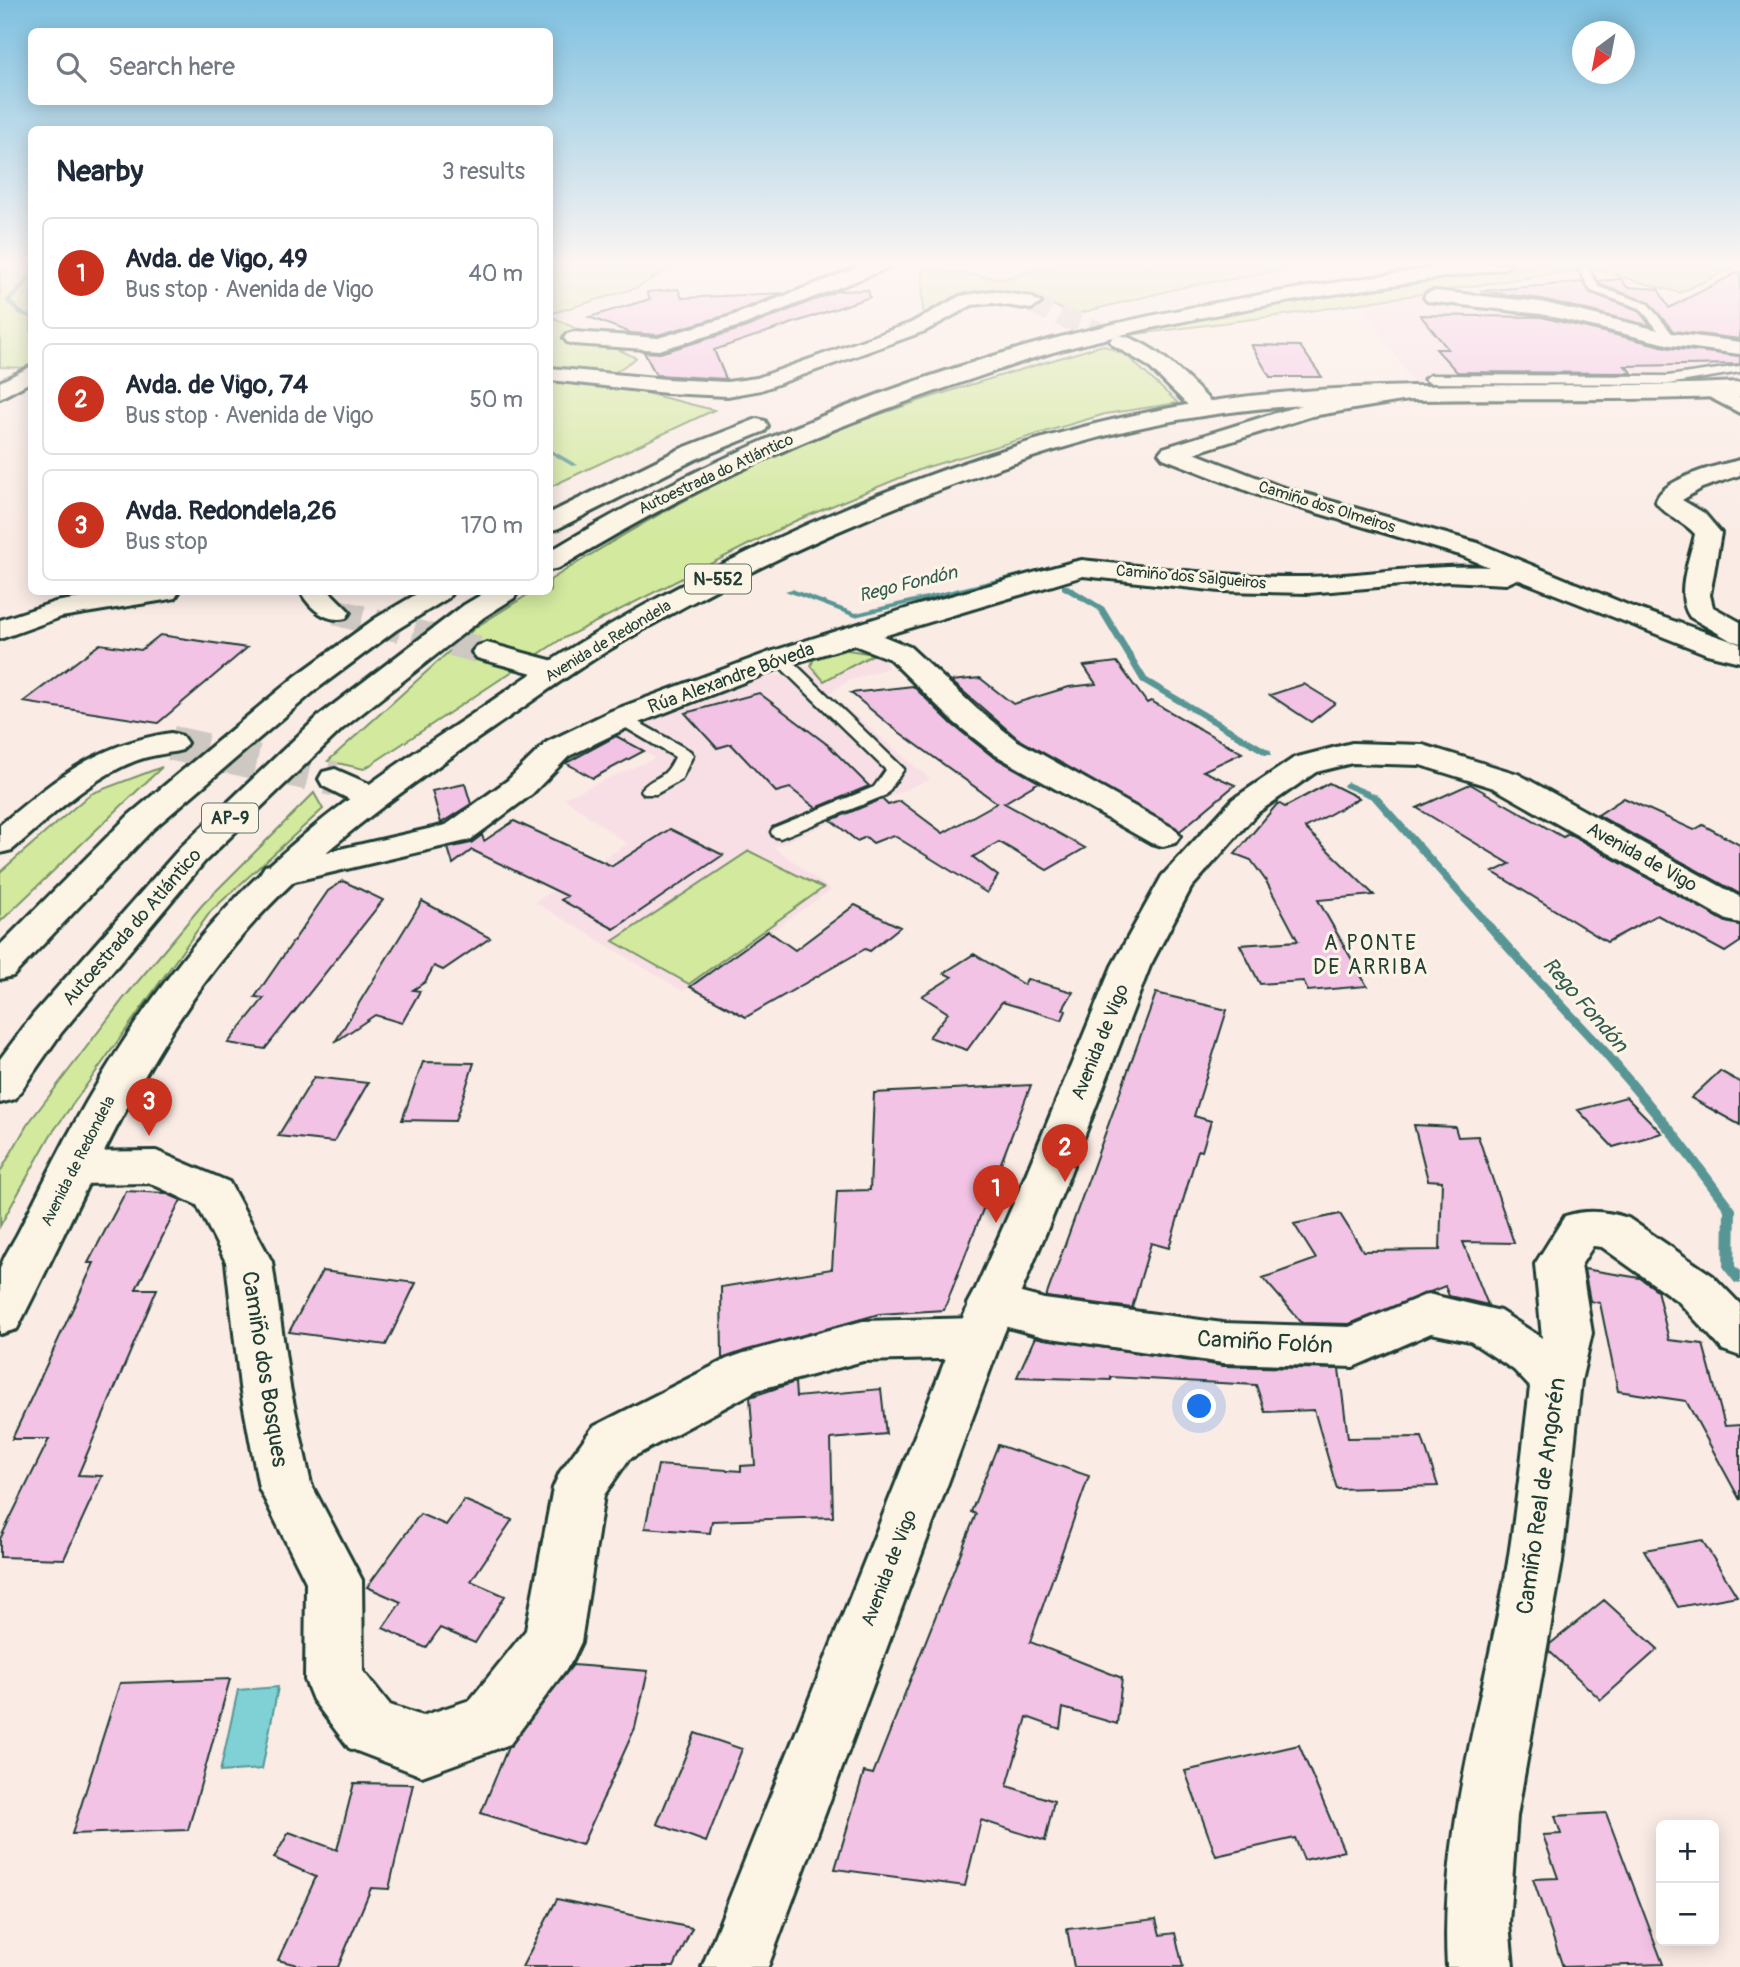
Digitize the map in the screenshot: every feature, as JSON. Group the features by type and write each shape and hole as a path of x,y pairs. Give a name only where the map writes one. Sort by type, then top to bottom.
{"main road":[{"path":"553,374 666,386 727,389 761,384 834,356"},
{"path":"903,373 954,356"},
{"name":"Autoestrada do Atlántico","path":"553,560 602,529 759,451 898,395 1023,356"},
{"path":"1150,356 1204,408"},
{"path":"0,391 28,374"},
{"name":"Avenida de Redondela","path":"0,1315 112,1093 194,971 278,874 371,797 555,670 661,607 757,559 917,490 1032,450 1131,421 1204,408 1421,386 1732,395"},
{"name":"Camiño dos Olmeiros","path":"1421,386 1308,410 1171,453 1272,492 1469,549 1536,577 1732,645"},
{"name":"Autoestrada do Atlántico","path":"553,522 688,454 778,418"},
{"path":"1732,645 1700,611 1696,595 1708,533 1695,518 1668,502 1668,498 1704,478 1740,467"},
{"name":"Camiño dos Salgueiros","path":"856,635 925,612 1082,568 1220,583 1308,585 1448,573 1536,577"},
{"path":"0,630 55,610 147,595"},
{"path":"317,595 336,612"},
{"name":"AP-9","path":"0,967 141,822 307,682 386,624 433,595"},
{"name":"Autoestrada do Atlántico","path":"0,1089 47,1024 193,854 331,722 474,611 499,595"},
{"path":"856,635 900,653 966,716 1005,747 1163,836"},
{"name":"Rúa Alexandre Bóveda","path":"278,874 458,832 520,787 558,749 622,718 780,658 856,635"},
{"path":"487,652 555,670"},
{"path":"0,843 88,770 145,744 171,743"},
{"name":"Avenida de Vigo","path":"734,1967 985,1321 1042,1189 1131,966 1175,884 1245,806 1305,765 1352,753 1423,755 1506,781 1740,912"},
{"path":"335,779 371,797"},
{"name":"Camiño dos Bosques","path":"74,1168 156,1167 213,1194 249,1262 265,1387 285,1488 334,1580 334,1680 370,1727 422,1746 489,1723 552,1642 579,1488 611,1443 744,1373 863,1341 985,1321"},
{"name":"Camiño Real de Angorén","path":"1480,1967 1477,1923 1486,1816 1535,1562 1556,1381 1568,1333 1558,1264 1581,1228 1612,1230 1696,1289 1740,1336"},
{"name":"Camiño Folón","path":"985,1321 1044,1318 1223,1343 1353,1347 1428,1313 1483,1325 1531,1356 1556,1381"}],"lane":[{"path":"1421,386 1668,380 1740,369"},
{"path":"780,658 895,769 880,791 780,832"},
{"path":"622,718 684,755 675,776 650,790"}],"shaded area":[{"path":"1395,356 1740,356 1740,382 1673,387 1416,387"},
{"path":"858,650 887,662 888,668 848,681 829,693 930,779 774,847 831,890 683,991 535,902 627,844 564,798 655,758 612,734 754,676 785,675 810,666 816,652"}],"green space":[{"path":"0,356 28,356 28,368 0,367"},
{"path":"553,356 631,356 636,358 601,382 714,410 553,486"},
{"path":"1067,356 1127,356 1178,403 1105,414 924,468 795,521 560,640 364,769 328,761 476,627 527,595 553,595 553,578 629,532 767,459 849,425"},
{"path":"828,647 874,654 824,681 811,666 816,652"},
{"path":"162,767 0,922 0,872 90,794"},
{"path":"314,793 323,809 211,911 50,1136 0,1226 0,1172 27,1125 124,998 203,904"},
{"path":"749,851 823,888 689,984 613,941"}],"water":[{"path":"278,1687 262,1769 220,1772 238,1690"}],"building":[{"path":"646,356 716,356 726,379 656,375"},
{"path":"1257,356 1307,356 1322,377 1270,377"},
{"path":"1442,356 1740,356 1740,364 1625,366 1632,373 1457,372"},
{"path":"160,635 247,648 158,723 23,702 100,644 141,650"},
{"path":"1117,662 1147,703 1151,701 1242,753 1203,771 1235,785 1180,831 1017,738 951,681 980,678 1013,704 1069,687 1096,684 1084,666"},
{"path":"1304,684 1335,703 1311,722 1270,695"},
{"path":"913,686 953,725 992,756 1039,782 1004,803 1085,848 1047,870 999,842 973,857 998,876 987,893 893,835 873,843 866,837 857,841 831,820 882,799 888,805 900,801 943,833 997,803 892,727 851,693"},
{"path":"759,693 828,745 869,786 816,808 790,788 776,792 731,744 717,748 685,713"},
{"path":"616,736 644,751 593,778 566,763"},
{"path":"1329,783 1359,798 1305,828 1374,895 1318,900 1367,986 1308,991 1303,981 1260,984 1240,945 1298,941 1266,881 1251,860 1235,854 1278,803 1285,807"},
{"path":"465,784 471,804 441,823 432,791"},
{"path":"1470,784 1563,837 1569,834 1726,922 1740,925 1740,942 1725,952 1657,915 1607,942 1493,872 1510,864 1417,808"},
{"path":"1624,798 1694,830 1703,825 1740,845 1740,894 1598,815"},
{"path":"514,821 612,866 670,829 723,855 614,929 561,900 567,896 472,850 453,864 448,848 471,843 482,835 484,841"},
{"path":"343,881 383,900 265,1049 228,1043 264,998 255,997 328,891"},
{"path":"422,901 490,938 443,970 434,966 425,982 413,990 420,991 402,1023 375,1015 335,1042"},
{"path":"855,905 900,927 870,951 865,949 746,1017 690,987 768,931 795,950"},
{"path":"974,954 1024,985 1027,979 1073,992 1063,1009 1066,1011 1062,1020 1002,1002 967,1050 929,1037 948,1013 922,996 952,977 944,973"},
{"path":"1156,993 1227,1010 1194,1116 1211,1121 1202,1151 1198,1150 1169,1248 1151,1243 1132,1308 1046,1297"},
{"path":"423,1062 474,1063 455,1121 402,1120"},
{"path":"1720,1071 1740,1082 1740,1125 1691,1098"},
{"path":"314,1077 368,1083 334,1142 278,1136"},
{"path":"1031,1085 944,1310 879,1314 722,1359 721,1287 832,1269 837,1191 870,1190 874,1093"},
{"path":"1626,1097 1662,1133 1613,1147 1578,1110"},
{"path":"1414,1125 1455,1127 1458,1137 1478,1136 1514,1243 1463,1242 1488,1305 1449,1296 1445,1286 1349,1324 1302,1323 1263,1278 1316,1259 1294,1224 1340,1214 1363,1251 1440,1250 1442,1181 1428,1180"},
{"path":"126,1191 165,1193 181,1200 136,1289 157,1289 78,1475 102,1476 64,1559 0,1557 0,1539 49,1439 12,1439 94,1263 88,1263"},
{"path":"1584,1269 1640,1278 1657,1290 1669,1340 1703,1344 1725,1426 1740,1425 1740,1500 1686,1401 1618,1391 1600,1303 1590,1301"},
{"path":"322,1271 416,1283 386,1345 289,1332"},
{"path":"1035,1337 1223,1366 1339,1369 1348,1438 1422,1437 1438,1486 1337,1489 1314,1410 1265,1412 1256,1385 1111,1377 1111,1380 1017,1377"},
{"path":"795,1382 796,1397 881,1389 886,1434 831,1439 833,1517 712,1521 710,1533 645,1528 658,1465 741,1471 741,1466 755,1465 750,1397"},
{"path":"998,1445 1089,1476 1030,1642 1122,1678 1117,1724 1063,1708 1060,1729 1027,1717 1007,1786 1054,1801 1045,1841 981,1820 965,1886 835,1869 864,1772 873,1774 976,1514 971,1512"},
{"path":"464,1500 512,1520 471,1581 505,1596 475,1643 440,1628 426,1648 383,1628 401,1602 367,1587 420,1514 446,1525"},
{"path":"1702,1540 1737,1596 1678,1607 1644,1550"},
{"path":"1604,1600 1658,1649 1601,1700 1549,1651 1550,1644"},
{"path":"573,1665 648,1671 635,1728 582,1845 481,1813 508,1747"},
{"path":"230,1679 188,1830 72,1834 120,1683"},
{"path":"695,1733 742,1749 706,1842 657,1824"},
{"path":"1299,1745 1344,1851 1304,1860 1295,1838 1216,1856 1185,1771"},
{"path":"354,1783 413,1784 389,1889 371,1888 338,1967 305,1967 278,1960 316,1877 274,1858 289,1832 337,1850"},
{"path":"1606,1813 1663,1964 1563,1967 1533,1879 1558,1878 1543,1835 1561,1834 1555,1816"},
{"path":"557,1899 692,1928 674,1967 522,1967"},
{"path":"1156,1919 1160,1935 1175,1933 1183,1967 1074,1967 1067,1929"}],"waterway":[{"name":"Rego Fondón","path":"553,453 574,465"},
{"name":"Rego Fondón","path":"789,591 855,615 1038,571"},
{"name":"Rego Fondón","path":"1065,587 1101,609 1144,680 1268,753"},
{"name":"Rego Fondón","path":"1347,785 1375,797 1602,1049 1674,1135 1730,1209 1729,1268 1740,1279"}],"tunnel":[{"path":"336,612 487,652"},
{"path":"171,743 335,779"}],"place":[{"name":"Avda. Redondela,26","path":"149,1136"},
{"name":"Avda. de Vigo, 74","path":"1065,1182"},
{"name":"Avda. de Vigo, 49","path":"996,1223"}],"district":[{"name":"A PONTE DE ARRIBA","path":"1371,955"}]}
